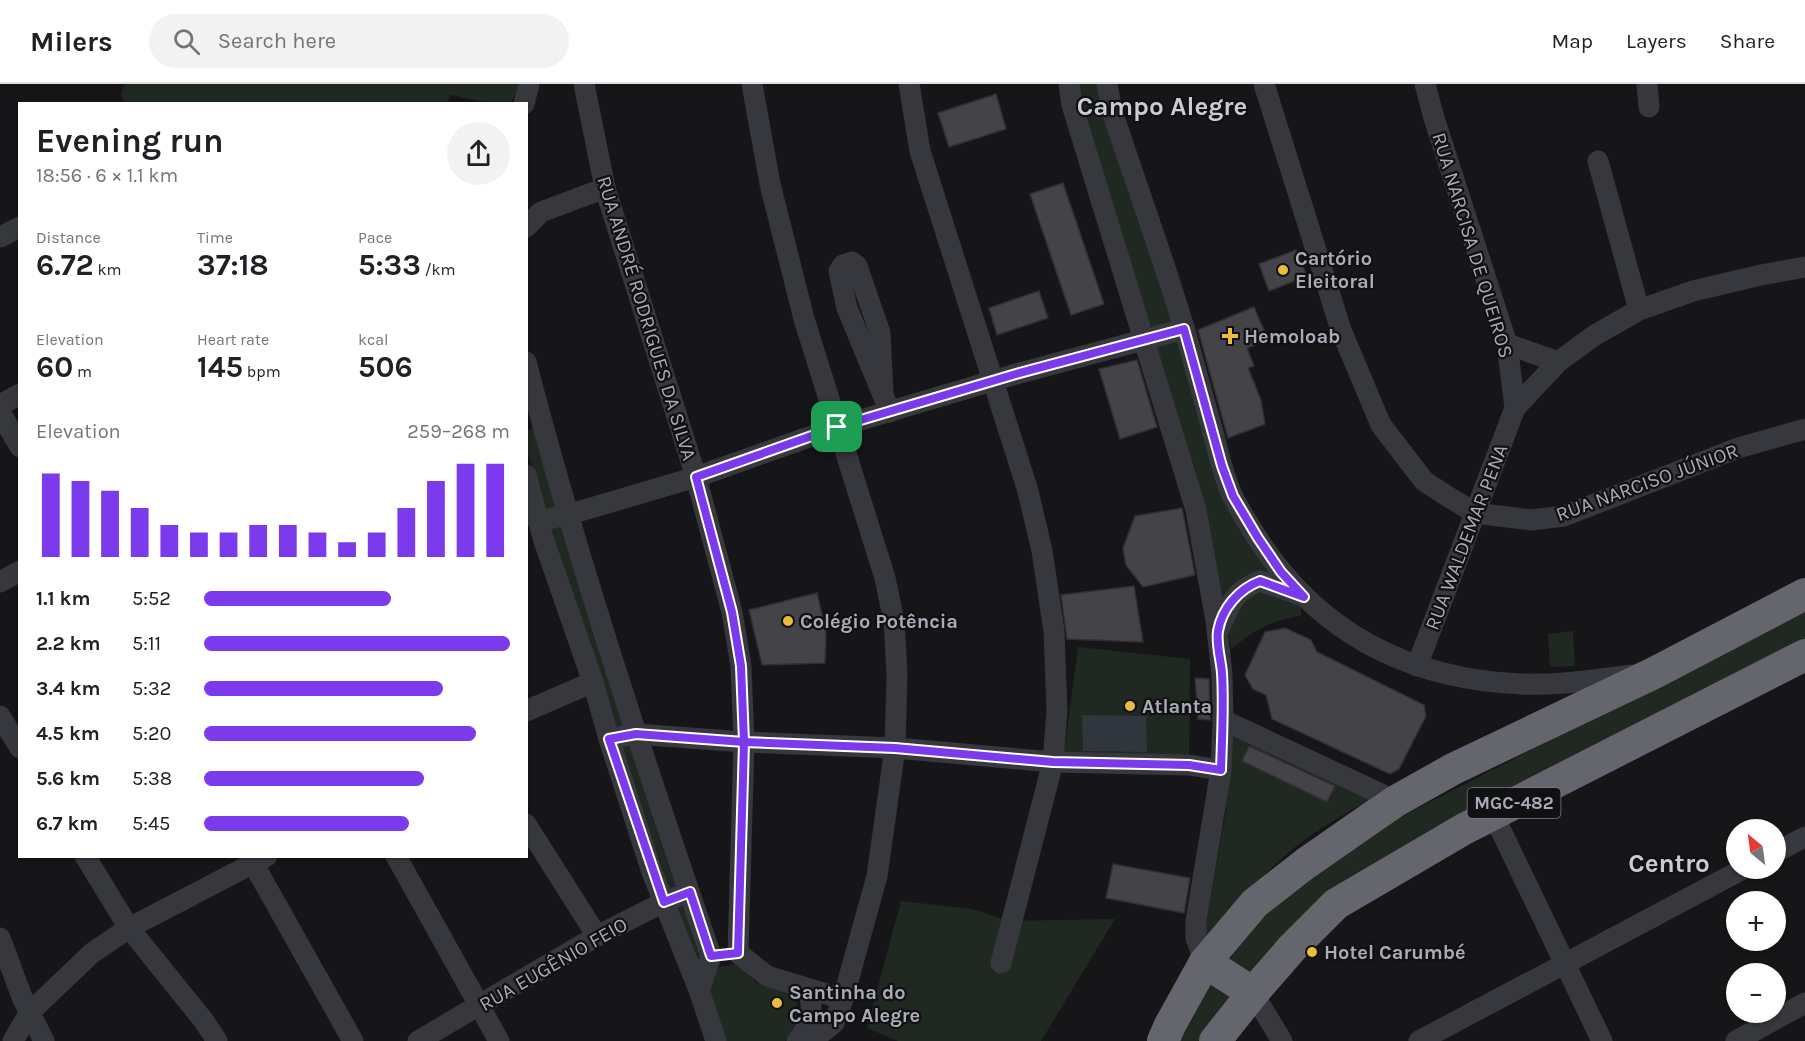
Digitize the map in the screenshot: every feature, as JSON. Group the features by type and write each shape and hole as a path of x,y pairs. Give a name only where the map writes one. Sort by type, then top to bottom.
{"highway":[{"name":"MGC-482","path":"1162,1041 1205,962 1255,903 1305,864 1396,801 1453,769 1654,673 1805,594"},
{"name":"MGC-482","path":"1215,1041 1292,948 1336,904 1493,814 1805,655"},
{"path":"1205,962 1253,993"}],"street":[{"path":"524,102 529,84"},
{"name":"RUA ANDRÉ RODRIGUES DA SILVA","path":"584,84 605,188 696,477 732,612 741,666 744,742 738,953"},
{"path":"752,84 771,184 804,319 885,578 894,621 897,674 895,748 877,876 843,999 834,1023 812,1041"},
{"path":"909,84 920,151 1028,491 1043,555 1054,631 1057,711 1053,762 1001,963"},
{"path":"1069,84 1072,105 1196,510 1218,632 1223,720 1221,770 1196,921 1196,938 1205,962"},
{"path":"1107,84 1112,111 1184,329 1222,466 1233,496 1281,572 1304,597 1333,622 1372,646 1417,666 1475,681 1524,684 1654,673"},
{"name":"RUA NARCISO JÚNIOR","path":"1264,84 1341,330 1382,425 1424,481 1475,513 1531,520 1564,516 1738,448 1805,429"},
{"name":"RUA NARCISA DE QUEIROS","path":"1425,84 1507,344 1515,408"},
{"path":"1647,84 1649,107"},
{"path":"1598,161 1639,310"},
{"path":"528,225 541,212 605,188"},
{"path":"0,237 18,228"},
{"path":"852,262 857,267 880,333 886,402 847,308 839,271 843,265 852,262"},
{"path":"1515,408 1558,362 1595,335 1639,310 1693,291 1805,267"},
{"path":"538,522 696,477 837,427 886,402 993,382 1184,329"},
{"path":"1507,344 1558,362"},
{"path":"528,378 532,407 636,734 711,956 699,990"},
{"path":"0,405 18,395"},
{"name":"RUA WALDEMAR PENA","path":"1417,666 1515,408"},
{"path":"0,412 18,444"},
{"path":"528,483 538,522 593,682 609,739 664,902 699,990 716,1041"},
{"path":"0,582 18,572"},
{"path":"1218,632 1230,604 1248,585 1260,581 1304,597"},
{"path":"528,710 593,682"},
{"path":"0,716 18,745"},
{"path":"1223,720 1396,801"},
{"path":"609,739 636,734 744,742 895,748 1053,762 1189,765 1221,770"},
{"path":"1493,814 1602,1041"},
{"path":"528,827 597,936"},
{"path":"1786,847 1805,837"},
{"path":"86,858 129,927 204,1021 217,1041"},
{"path":"397,858 499,1041"},
{"path":"13,1041 29,1013 92,952 129,927 256,859 352,1041"},
{"path":"1419,1041 1726,878"},
{"name":"RUA EUGÊNIO FEIO","path":"418,1041 597,936 664,902 690,892"},
{"path":"0,939 29,1013 44,1041"},
{"path":"711,956 738,953 767,976 843,999"},
{"path":"797,1041 805,1030 813,1000 807,989"},
{"path":"1253,993 1282,1041"},
{"path":"1736,1041 1805,1003"}],"shaded area":[{"path":"125,84 519,84 512,102 484,102 451,95 447,102 125,102 121,94"},
{"path":"1076,84 1100,84 1176,325 1145,335"},
{"path":"1182,333 1220,468 1288,585 1250,574 1217,621 1150,344"},
{"path":"539,421 560,508 545,515 528,454 528,431"},
{"path":"561,517 631,731 615,735 547,523"},
{"path":"1262,583 1301,606 1301,616 1280,620 1263,627 1231,649 1227,622"},
{"path":"1805,609 1805,645 1373,866 1252,973 1228,960 1260,921 1312,870 1360,838"},
{"path":"1573,631 1575,666 1550,667 1548,634"},
{"name":"Atlanta","path":"1078,647 1190,659 1189,763 1064,753"},
{"path":"1082,715 1146,716 1147,752 1083,751"},
{"path":"1230,732 1379,795 1321,828 1289,852 1254,886 1202,948 1226,809"},
{"path":"633,738 684,890 672,897 619,741"},
{"path":"686,899 707,955 699,980 673,906"},
{"path":"901,901 972,909 1009,921 1115,919 1041,1041 898,1041 867,1028"},
{"path":"739,964 756,983 797,994 796,1023 785,1041 723,1041 707,990 718,967"},
{"path":"1211,974 1238,989 1198,1041 1174,1041"}],"building":[{"path":"996,94 1006,129 949,147 938,113"},
{"path":"1063,183 1104,304 1071,315 1030,194"},
{"name":"Cartório Eleitoral","path":"1296,250 1307,276 1269,291 1259,264"},
{"path":"1039,291 1048,318 997,335 989,308"},
{"path":"1254,307 1268,340 1247,348 1254,366 1248,368 1261,400 1265,424 1228,438 1198,330"},
{"path":"1137,360 1157,427 1120,439 1099,369"},
{"path":"1182,508 1195,575 1143,587 1126,565 1123,548 1135,516"},
{"path":"1134,586 1143,642 1067,639 1061,595"},
{"name":"Colégio Potência","path":"817,593 826,632 825,663 762,665 749,610"},
{"path":"1285,628 1311,640 1317,652 1424,705 1426,716 1399,769 1390,774 1272,719 1266,695 1253,689 1245,675 1265,632"},
{"path":"1195,678 1209,679 1210,720 1198,719"},
{"path":"1249,746 1335,786 1327,802 1242,761"},
{"path":"1113,864 1190,878 1184,913 1106,898"}],"place":[{"name":"Cartório Eleitoral","path":"1283,270"},
{"name":"Hemoloab","path":"1230,336"},
{"name":"Colégio Potência","path":"788,621"},
{"name":"Atlanta","path":"1130,706"},
{"name":"Hotel Carumbé","path":"1312,952"},
{"name":"Santinha do Campo Alegre","path":"777,1003"}],"district":[{"name":"Campo Alegre","path":"1162,106"},
{"name":"Centro","path":"1669,863"}],"route":[{"path":"837,427 696,477 732,612 741,666 744,742 636,734 609,739 664,902 690,892 711,956 738,953 744,742 895,748 1053,762 1189,765 1221,770 1223,720 1218,632 1230,604 1248,585 1260,581 1304,597 1281,572 1233,496 1222,466 1184,329 1016,374 837,427"}]}
